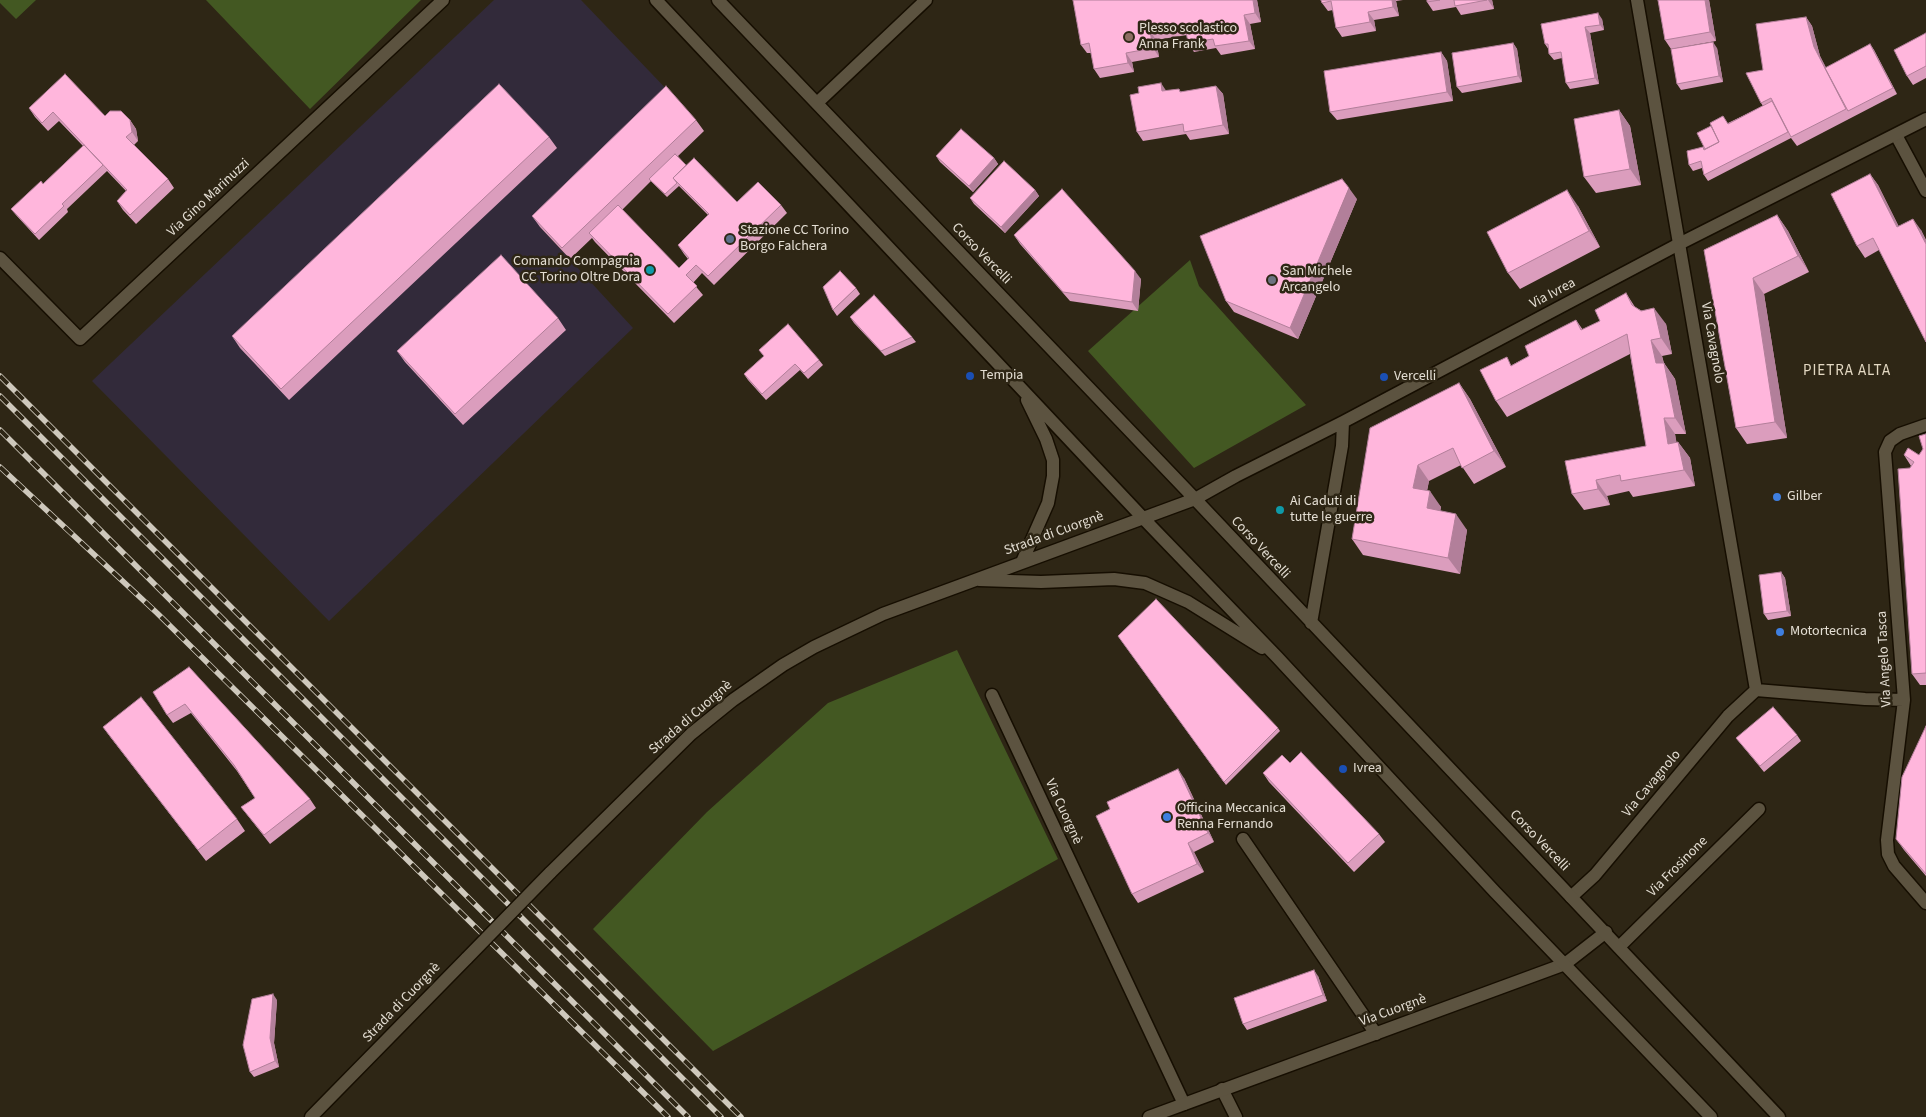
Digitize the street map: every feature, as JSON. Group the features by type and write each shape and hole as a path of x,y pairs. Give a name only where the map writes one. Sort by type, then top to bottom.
{"main road":[{"name":"Via Gino Marinuzzi","path":"0,258 80,339 443,0"},
{"path":"656,0 1143,518 1277,657 1496,892 1711,1117"},
{"name":"Corso Vercelli","path":"718,0 1606,932 1779,1117"},
{"path":"817,103 926,0"},
{"name":"Via Cavagnolo","path":"1571,897 1595,875 1728,716 1756,690 1637,0"},
{"name":"Via Ivrea","path":"1194,499 1679,244 1925,121"},
{"path":"1896,135 1926,191"},
{"path":"1020,387 1046,439 1053,460 1053,476 1048,503 1022,562"},
{"path":"1310,623 1342,446 1343,422"},
{"name":"Via Angelo Tasca","path":"1926,425 1900,434 1890,441 1886,452 1904,700 1887,847 1894,866 1926,903"},
{"name":"Strada di Cuorgnè","path":"311,1117 656,767 691,734 732,700 783,665 883,614 1194,499"},
{"path":"974,580 1041,582 1114,579 1145,584 1188,602 1277,657"},
{"path":"1756,690 1865,699 1904,700"},
{"name":"Via Cuorgnè","path":"992,695 1184,1104"},
{"name":"Via Frosinone","path":"1619,947 1759,809"},
{"path":"1243,839 1376,1034"},
{"name":"Via Cuorgnè","path":"1149,1117 1565,964 1606,932"},
{"path":"1222,1090 1236,1117"}],"shaded area":[{"path":"494,0 581,0 674,97 540,227 633,328 329,621 92,381"}],"green space":[{"path":"0,0 36,0 16,19 0,3"},
{"path":"206,0 421,0 310,109"},
{"path":"1190,260 1199,286 1306,405 1194,468 1088,351"},
{"path":"957,650 1058,859 713,1051 593,929 707,812 828,703"}],"building":[{"name":"Plesso scolastico Anna Frank","path":"1073,0 1253,0 1255,13 1244,15 1249,41 1215,46 1213,39 1188,43 1185,25 1150,31 1153,48 1126,53 1128,63 1094,69 1089,43 1081,45"},
{"path":"1321,0 1392,0 1393,7 1368,12 1370,22 1336,28 1331,1 1322,3"},
{"path":"1454,0 1487,0 1455,6"},
{"path":"1658,0 1705,0 1710,32 1665,40"},
{"path":"1598,13 1600,25 1585,27 1595,78 1566,83 1561,52 1549,54 1548,44 1545,44 1541,24"},
{"path":"1806,17 1814,47 1846,109 1791,137 1771,98 1761,103 1746,73 1763,70 1756,24"},
{"path":"1926,33 1926,66 1907,76 1894,50"},
{"path":"1713,42 1719,76 1677,84 1671,49"},
{"path":"1513,43 1518,76 1457,87 1452,53"},
{"path":"1870,44 1893,88 1848,111 1825,68"},
{"path":"1441,52 1447,92 1330,112 1324,71"},
{"path":"65,74 105,116 110,111 121,111 130,120 132,132 126,137 168,179 130,215 117,201 127,190 53,112 42,123 29,108"},
{"path":"1161,83 1162,91 1179,89 1180,92 1216,86 1223,125 1184,132 1183,124 1137,132 1130,95 1139,93 1138,87"},
{"path":"499,84 549,137 281,389 232,336"},
{"path":"666,86 696,120 562,248 532,216"},
{"path":"1772,101 1788,132 1704,175 1701,161 1689,165 1687,151 1703,147 1704,150 1719,142 1710,123 1723,116 1728,124"},
{"path":"1619,110 1630,169 1584,177 1574,119"},
{"path":"1711,126 1719,142 1705,149 1697,133"},
{"path":"961,129 994,158 969,186 936,156"},
{"path":"84,145 103,165 62,204 64,206 35,234 11,209 41,181 43,184"},
{"path":"675,154 686,165 673,178 677,183 665,194 649,179"},
{"path":"694,158 737,202 758,182 781,205 708,276 696,265 686,275 697,286 668,314 589,233 618,205 679,268 689,258 678,245 709,214 673,178"},
{"path":"1004,161 1035,190 1001,227 970,198"},
{"path":"1870,174 1897,227 1913,219 1926,244 1926,342 1873,238 1857,246 1831,194"},
{"name":"San Michele Arcangelo","path":"1342,179 1349,188 1290,328 1226,301 1200,236"},
{"path":"1062,189 1135,271 1132,302 1063,292 1014,235"},
{"path":"1567,190 1589,231 1508,273 1487,232"},
{"path":"1777,215 1798,256 1753,278 1775,422 1736,428 1704,250"},
{"path":"501,255 558,318 455,414 397,351"},
{"path":"840,271 856,288 833,310 823,287"},
{"path":"1626,293 1632,305 1641,311 1654,308 1661,338 1651,340 1656,363 1664,363 1675,418 1664,418 1668,444 1678,442 1684,470 1621,481 1620,475 1596,480 1598,489 1572,494 1565,461 1646,446 1627,334 1496,401 1480,370 1507,357 1511,366 1529,356 1525,346 1576,320 1581,330 1600,321 1595,310"},
{"path":"874,295 912,337 881,351 850,317"},
{"path":"788,324 819,360 804,373 795,364 762,394 744,374 764,356 759,350"},
{"path":"1459,383 1494,451 1462,468 1453,448 1418,465 1413,488 1430,491 1427,508 1456,514 1448,558 1352,539 1370,428"},
{"path":"1926,434 1926,673 1912,674 1898,469 1910,468 1914,462 1904,455 1908,448 1919,455 1923,449 1919,436"},
{"path":"1781,572 1787,611 1764,614 1759,575"},
{"path":"1156,599 1278,728 1224,782 1118,636"},
{"path":"189,667 310,799 264,835 241,807 255,798 234,765 185,704 167,715 153,692"},
{"path":"141,697 237,819 198,850 103,727"},
{"path":"1773,707 1797,735 1760,766 1736,738"},
{"path":"1926,726 1926,874 1896,839 1902,777"},
{"path":"1301,752 1379,834 1348,863 1263,773 1282,755 1290,763"},
{"path":"1178,769 1208,833 1188,843 1197,864 1132,894 1096,816 1110,809 1107,802"},
{"path":"1314,970 1323,995 1243,1024 1234,998"},
{"path":"273,994 270,1038 275,1061 250,1072 243,1045 252,999"}],"railway":[{"path":"0,376 741,1117"},
{"path":"0,396 721,1117"},
{"path":"0,430 688,1117"},
{"path":"0,467 157,613 668,1117"}],"place":[{"name":"Plesso scolastico Anna Frank","path":"1129,37"},
{"name":"Stazione CC Torino Borgo Falchera","path":"730,239"},
{"name":"Comando Compagnia CC Torino Oltre Dora","path":"650,270"},
{"name":"San Michele Arcangelo","path":"1272,280"},
{"name":"Tempia","path":"970,376"},
{"name":"Vercelli","path":"1384,377"},
{"name":"Gilber","path":"1777,497"},
{"name":"Ai Caduti di tutte le guerre","path":"1280,510"},
{"name":"Motortecnica","path":"1780,632"},
{"name":"Ivrea","path":"1343,769"},
{"name":"Officina Meccanica Renna Fernando","path":"1167,817"}],"district":[{"name":"PIETRA ALTA","path":"1847,372"}]}
